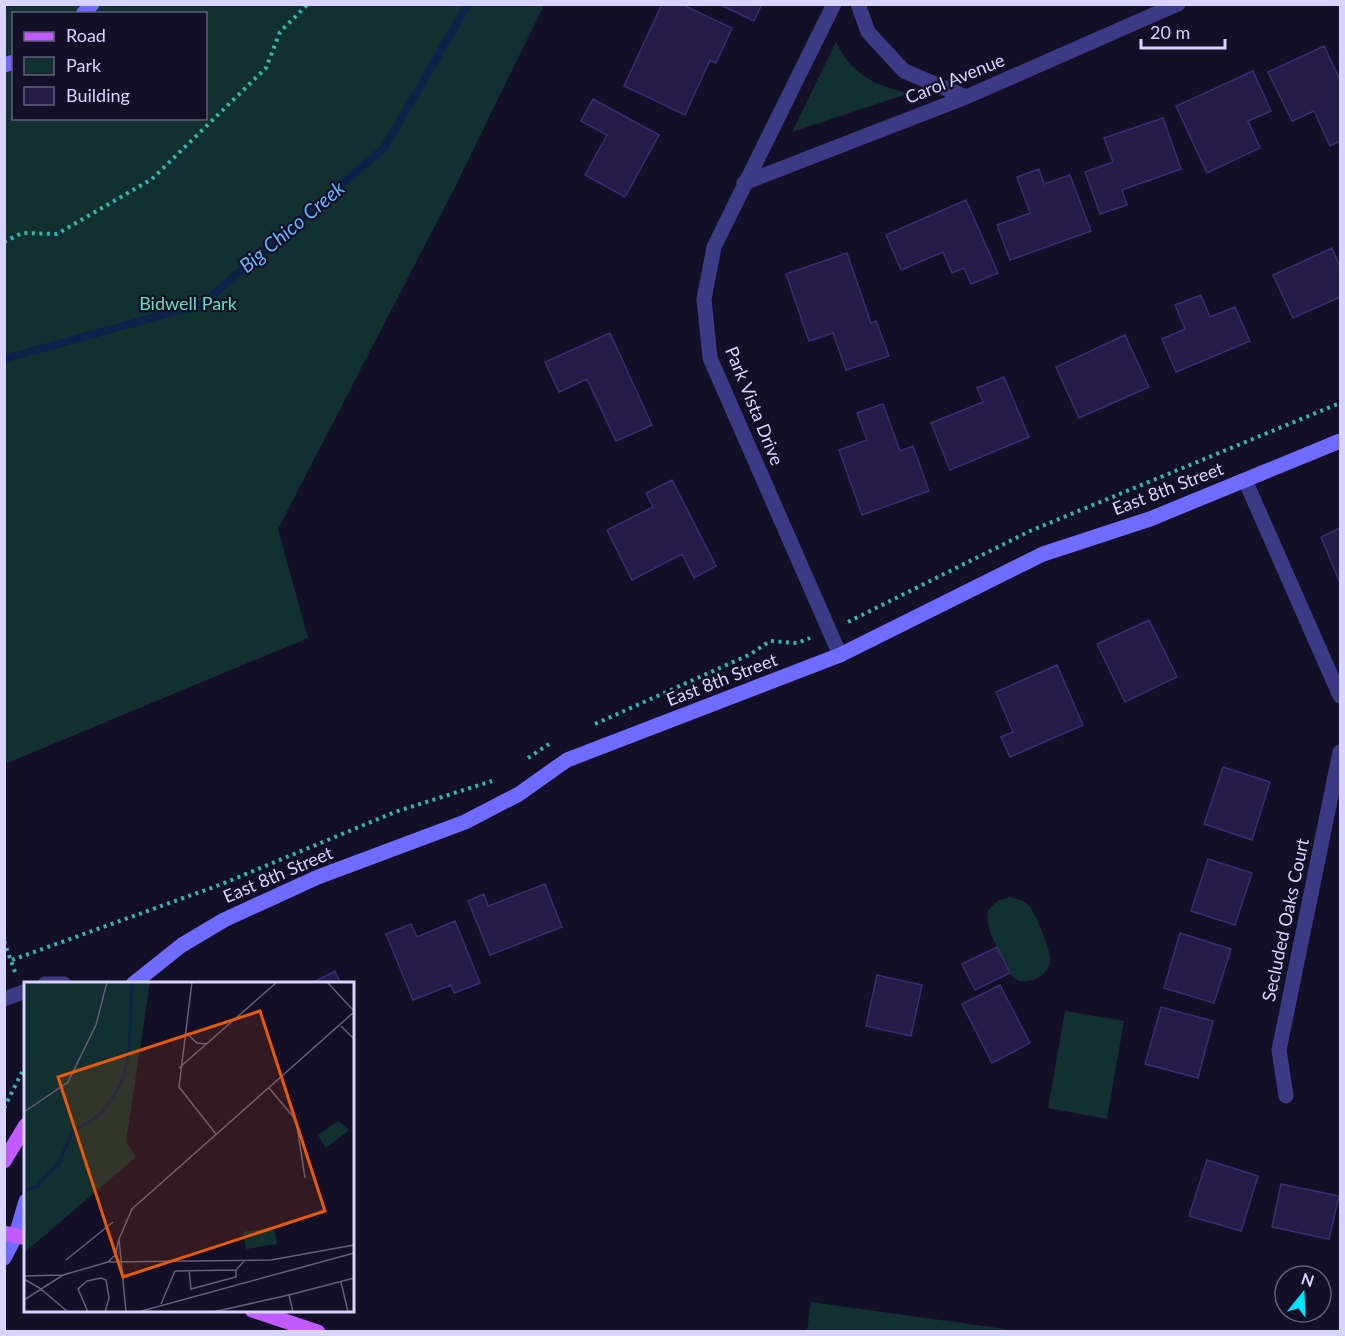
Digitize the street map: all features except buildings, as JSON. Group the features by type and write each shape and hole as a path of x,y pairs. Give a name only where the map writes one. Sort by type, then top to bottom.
{"main road":[{"path":"4,1161 24,1128"},
{"path":"255,1312 318,1332"}],"street":[{"name":"Park Vista Drive","path":"834,4 714,247 704,299 710,358 840,655"},
{"path":"858,4 868,32 904,71 966,98"},
{"name":"Carol Avenue","path":"744,183 966,98 1178,4"},
{"name":"East 8th Street","path":"136,982 182,945 224,920 318,877 465,822 519,794 567,760 840,655 1043,554 1150,519 1341,441"},
{"path":"1245,480 1341,696"},
{"name":"Secluded Oaks Court","path":"1286,1096 1279,1050 1341,752"},
{"path":"4,999 21,984"},
{"path":"4,1258 15,1235 24,1207"}],"path":[{"path":"4,242 22,233 57,234 152,179 266,68 280,32 308,4"},
{"path":"858,617 1030,531 1341,403"},
{"path":"594,724 750,654 770,641 797,643"},
{"path":"526,760 552,743"},
{"path":"12,960 222,884 395,812 501,777"},
{"path":"4,941 21,984"},
{"path":"4,1108 24,1068"}],"green space":[{"name":"Bidwell Park","path":"5,5 544,5 455,187 278,529 308,638 5,764"},
{"path":"836,42 857,71 876,83 910,93 792,132"},
{"path":"1010,897 1019,899 1030,907 1040,926 1049,952 1048,968 1040,976 1029,981 1018,980 1011,975 989,929 988,910 999,900"},
{"path":"1065,1011 1124,1021 1107,1119 1048,1108"},
{"path":"811,1302 1005,1329 1005,1331 807,1331"}],"waterway":[{"name":"Big Chico Creek","path":"4,359 202,304 384,148 468,4"}]}
